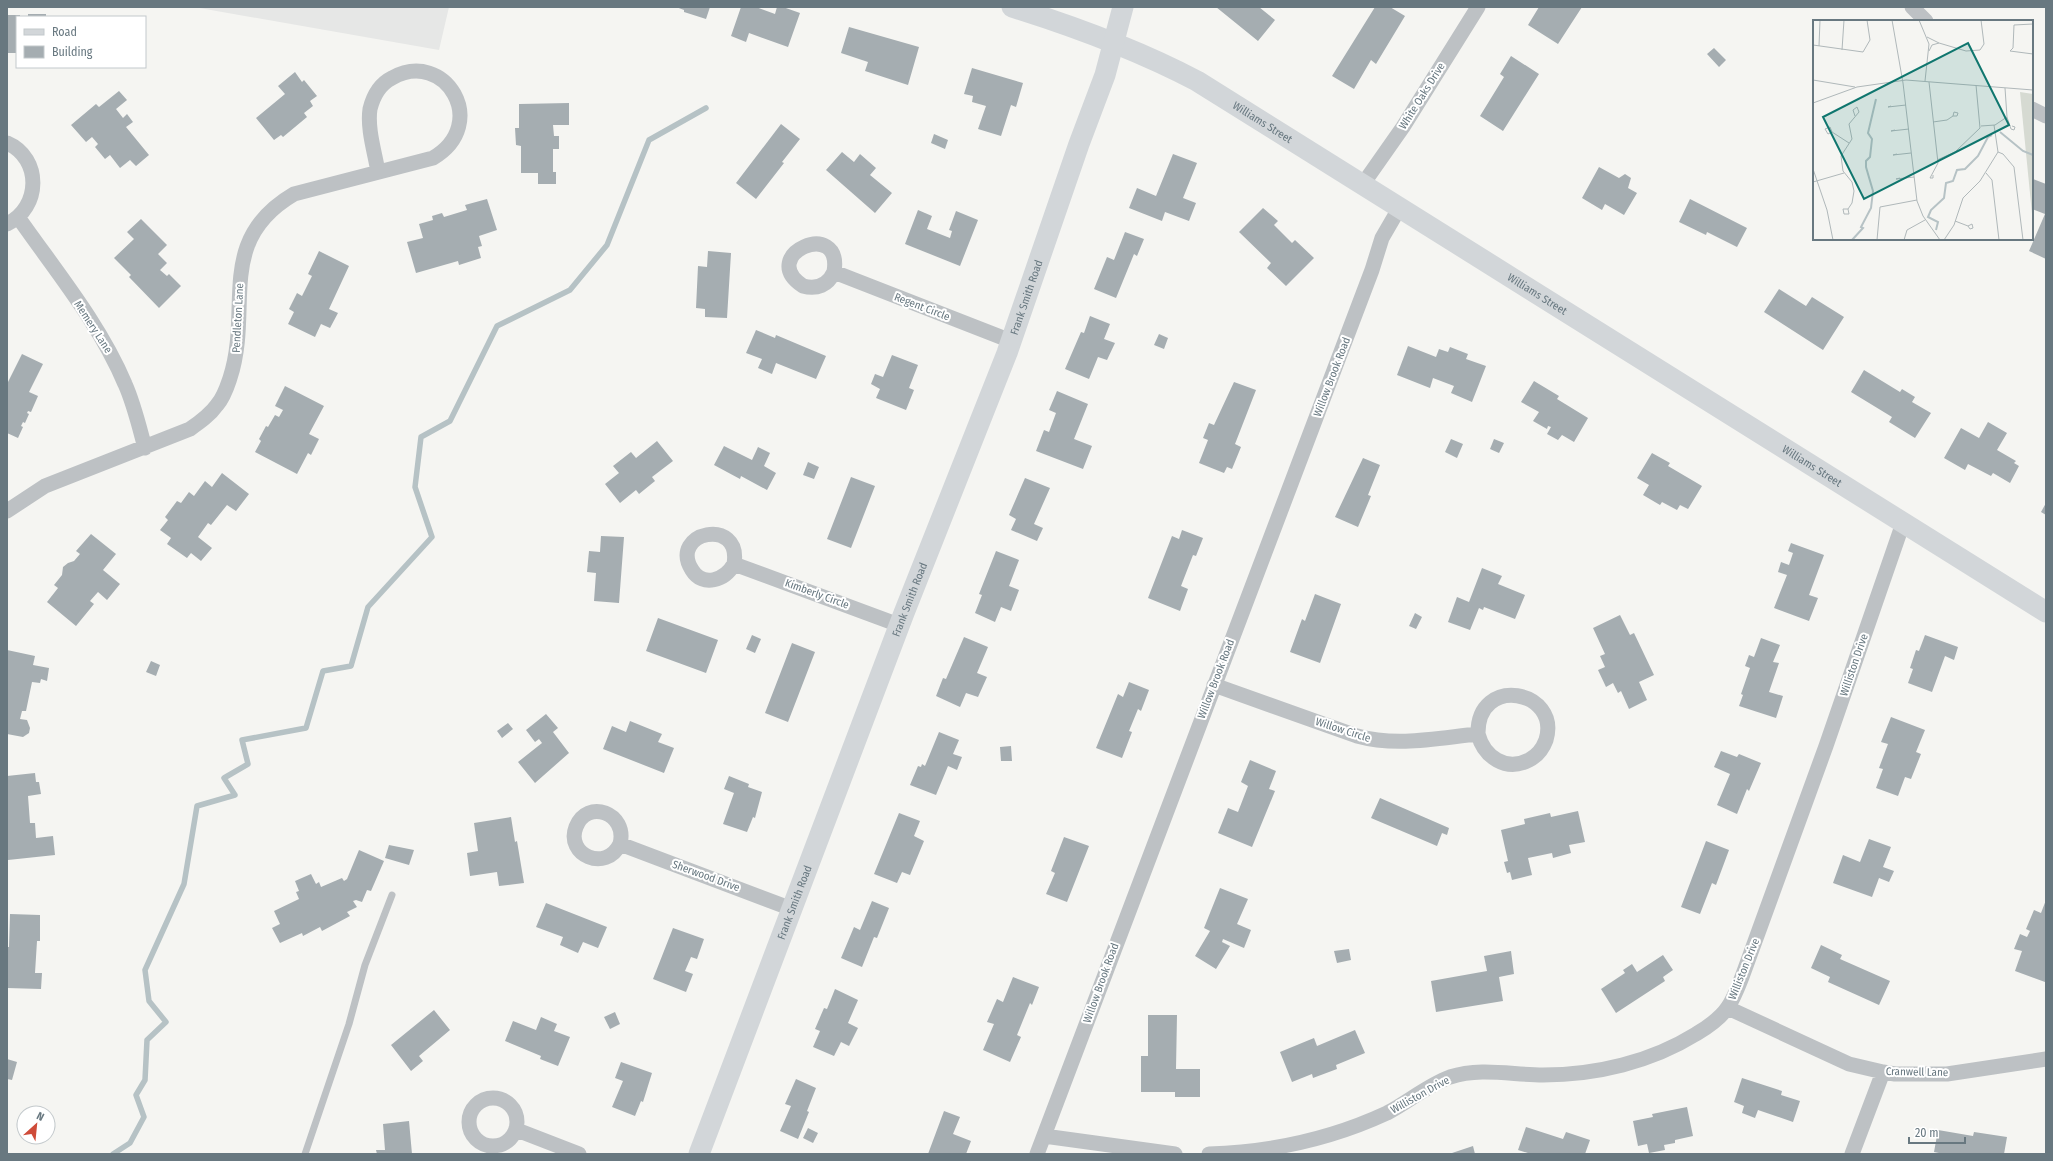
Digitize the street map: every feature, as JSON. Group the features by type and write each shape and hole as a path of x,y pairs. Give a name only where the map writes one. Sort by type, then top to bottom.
{"street":[{"name":"Williams Street","path":"1012,7 1034,10 1151,58 1197,81 2046,612"},
{"name":"Frank Smith Road","path":"699,1154 899,625 1011,341 1076,151 1105,75 1123,7"},
{"name":"White Oaks Drive","path":"1363,184 1403,127 1478,7"},
{"path":"1912,7 1925,20"},
{"name":"Pendleton Lane","path":"7,510 45,486 145,448 195,425 218,404 227,388 234,368 238,344 241,268 251,238 269,212 279,203 294,194 433,158 443,152 452,144 457,134 460,122 460,111 457,99 443,81 421,72 410,71 398,74 388,80 379,89 373,99 370,111 370,123 378,172"},
{"path":"2033,110 2046,116"},
{"name":"Memery Lane","path":"7,143 19,150 25,157 33,174 32,193 24,211 12,220 82,308 110,352 131,399 145,448"},
{"name":"Willow Brook Road","path":"1037,1154 1372,270 1382,238 1400,208"},
{"name":"Regent Circle","path":"834,272 1011,341"},
{"name":"Williston Drive","path":"1209,1154 1235,1153 1288,1146 1333,1134 1377,1118 1449,1078 1460,1075 1484,1072 1524,1075 1562,1074 1620,1066 1656,1054 1689,1038 1717,1020 1728,1008 1742,977 1826,746 1903,523"},
{"name":"Kimberly Circle","path":"734,564 899,625"},
{"name":"Willow Circle","path":"1214,685 1372,740 1397,742 1478,734"},
{"path":"1509,695 1518,695 1535,702 1546,718 1548,727 1545,744 1540,752 1533,758 1516,764 1508,764 1491,757 1485,750 1478,734 1478,725 1485,708 1500,697 1509,695"},
{"name":"Sherwood Drive","path":"620,844 792,909"},
{"name":"Cranwell Lane","path":"1728,1008 1849,1064 1895,1074 1947,1074 2046,1060"},
{"path":"1852,1154 1883,1072"},
{"path":"517,1130 579,1154"},
{"path":"1044,1136 1175,1154"}],"lane":[{"path":"305,1154 349,1024 364,965 392,895"}],"shaded area":[{"path":"194,7 449,7 439,50"}],"building":[{"path":"676,7 710,7 706,19 684,12 684,10"},
{"path":"741,7 756,7 775,14 777,7 783,7 800,13 788,47 749,33 746,42 731,36"},
{"path":"1216,7 1259,7 1275,20 1258,41"},
{"path":"1375,7 1390,7 1405,16 1376,64 1371,60 1354,89 1332,76"},
{"path":"1539,7 1582,7 1558,44 1528,25"},
{"path":"28,14 46,14 46,16 28,16"},
{"path":"7,15 20,15 16,16 16,53 7,53"},
{"path":"849,27 919,47 908,85 865,71 868,62 841,53"},
{"path":"1714,48 1726,60 1719,67 1707,54"},
{"path":"1511,56 1539,74 1503,131 1480,116 1504,77 1500,74"},
{"path":"972,68 1023,83 1016,107 1011,105 1001,136 978,129 986,106 972,102 973,96 964,94"},
{"path":"295,72 302,82 304,80 317,96 310,101 313,106 304,113 307,117 283,137 281,135 274,140 256,118 285,94 278,86"},
{"path":"119,91 127,100 116,109 123,118 127,114 133,122 126,127 149,155 136,166 130,160 120,168 110,155 105,159 95,147 98,144 92,137 86,142 71,125 96,104 99,107"},
{"path":"569,103 569,125 553,125 554,136 559,136 559,149 553,149 553,172 556,172 556,184 538,184 538,173 521,173 521,146 516,145 515,128 519,128 519,104"},
{"path":"781,124 800,139 782,162 784,163 756,199 736,183"},
{"path":"934,134 948,140 945,149 931,143"},
{"path":"842,152 854,162 860,154 876,168 870,175 892,193 875,213 826,170"},
{"path":"1173,154 1197,163 1183,198 1196,203 1189,221 1165,212 1162,221 1129,208 1137,188 1156,196"},
{"path":"1599,167 1619,178 1625,174 1631,178 1628,188 1637,193 1624,215 1605,204 1602,210 1582,198"},
{"path":"2033,179 2046,184 2046,259 2029,251 2045,214 2033,209"},
{"path":"487,199 497,230 479,236 482,246 478,247 481,258 459,265 458,261 416,273 407,242 423,238 419,224 433,220 432,216 442,213 444,217 467,210 465,205"},
{"path":"1690,199 1747,228 1737,247 1707,232 1706,235 1679,222"},
{"path":"1263,208 1278,221 1274,225 1292,243 1295,240 1314,258 1286,286 1267,268 1271,263 1239,232"},
{"path":"918,210 932,216 927,229 950,238 952,231 949,230 956,211 978,220 960,266 905,244"},
{"path":"141,219 167,245 158,254 167,263 160,270 167,276 169,274 181,286 159,308 129,277 131,275 114,258 134,239 127,232"},
{"path":"1125,232 1144,239 1137,256 1134,254 1116,298 1094,289 1107,257 1114,260"},
{"path":"319,251 349,266 329,309 338,313 330,328 321,324 315,337 288,324 294,312 289,309 297,293 302,296 312,276 308,274"},
{"path":"708,251 731,253 727,318 705,317 705,309 696,308 698,266 707,267"},
{"path":"1779,289 1806,306 1812,297 1844,317 1823,350 1764,312"},
{"path":"1090,316 1110,324 1104,339 1115,343 1107,360 1098,357 1089,379 1065,369 1081,332 1084,333"},
{"path":"756,330 775,338 776,335 826,356 816,379 776,363 772,374 758,368 762,359 746,353"},
{"path":"1159,334 1168,338 1164,349 1154,345"},
{"path":"1408,346 1436,357 1439,349 1448,352 1450,347 1468,354 1466,359 1486,366 1472,402 1451,393 1454,386 1433,378 1430,388 1397,375"},
{"path":"22,354 43,364 29,392 38,396 31,412 28,411 27,413 29,414 25,423 23,422 21,426 23,427 18,438 7,433 7,381 8,382"},
{"path":"892,355 918,365 909,388 914,390 906,410 876,398 880,389 871,384 875,374 883,377"},
{"path":"1864,370 1900,392 1902,389 1915,397 1912,402 1931,413 1915,438 1889,422 1892,417 1851,392"},
{"path":"1534,381 1559,396 1557,399 1588,418 1574,442 1562,435 1558,440 1547,434 1551,427 1548,426 1547,429 1533,421 1539,412 1521,402"},
{"path":"1234,382 1256,390 1235,444 1241,447 1232,469 1227,467 1224,473 1199,463 1208,440 1203,438 1209,423 1214,425"},
{"path":"285,386 324,406 309,434 319,439 311,455 308,453 297,474 255,452 261,441 259,439 266,426 268,427 275,415 279,417 283,410 275,406"},
{"path":"1057,391 1088,404 1074,439 1092,446 1083,469 1036,451 1044,430 1049,432 1056,413 1049,410"},
{"path":"1988,422 2007,433 1997,450 2016,461 2014,463 2019,466 2010,483 1993,473 1991,476 1968,464 1965,470 1944,458 1961,428 1979,438"},
{"path":"1451,439 1463,444 1457,458 1445,452"},
{"path":"1494,439 1504,443 1499,453 1490,449"},
{"path":"657,441 673,461 652,477 655,481 639,494 636,490 620,503 605,484 619,473 613,466 631,452 636,458"},
{"path":"724,446 752,460 758,447 770,453 764,466 776,473 767,490 741,476 740,479 714,465"},
{"path":"1652,453 1670,463 1668,466 1702,486 1688,509 1680,505 1677,510 1662,502 1660,505 1643,495 1649,485 1637,478"},
{"path":"1363,458 1380,465 1368,495 1371,496 1358,527 1335,517"},
{"path":"808,462 819,467 814,479 803,475"},
{"path":"222,473 249,494 236,511 227,505 211,525 208,523 198,537 212,548 201,561 191,553 187,558 167,544 171,538 160,530 168,520 165,517 177,501 181,503 189,492 194,496 205,481 212,487"},
{"path":"851,477 875,486 851,548 827,539"},
{"path":"1025,478 1050,488 1034,524 1043,528 1037,541 1011,530 1016,519 1009,515"},
{"path":"2046,503 2046,515 2041,512"},
{"path":"1182,530 1203,538 1196,556 1193,555 1181,586 1188,589 1180,611 1148,598 1172,536 1179,539"},
{"path":"91,534 116,554 103,570 120,584 107,600 98,592 90,601 94,604 76,626 47,602 58,588 54,585 62,575 63,567 74,561 80,554 76,551"},
{"path":"601,536 624,537 619,603 594,601 596,573 587,572 589,551 600,552"},
{"path":"1791,543 1824,555 1809,595 1818,598 1809,621 1774,608 1787,575 1778,572 1781,562 1789,565 1793,553 1788,551"},
{"path":"996,551 1019,560 1009,586 1019,590 1011,611 1001,607 995,622 975,613 982,595 979,594"},
{"path":"1482,568 1502,576 1498,584 1525,595 1515,619 1484,607 1483,610 1479,608 1470,630 1448,622 1457,597 1469,602"},
{"path":"1315,594 1341,604 1320,663 1290,652 1302,619 1305,621"},
{"path":"1415,613 1422,617 1416,629 1409,626"},
{"path":"1620,615 1630,635 1634,633 1654,675 1639,682 1647,700 1629,709 1621,691 1618,693 1613,683 1606,687 1598,670 1605,667 1600,656 1605,654 1593,628"},
{"path":"658,618 718,640 706,673 646,651"},
{"path":"752,635 761,639 755,653 746,649"},
{"path":"1925,635 1958,647 1954,660 1945,656 1932,692 1908,683 1913,669 1910,668 1916,650 1919,651"},
{"path":"964,637 988,647 977,673 987,677 978,697 966,693 960,707 936,696 943,678 946,679"},
{"path":"1761,638 1780,645 1773,662 1779,663 1769,692 1783,696 1776,718 1739,706 1743,695 1741,694 1750,668 1745,666 1749,655 1754,657"},
{"path":"792,643 815,652 788,722 765,713"},
{"path":"7,650 35,656 33,665 49,668 47,681 41,679 40,683 32,682 26,711 22,711 20,719 27,720 30,728 29,733 23,737 7,734"},
{"path":"151,661 160,665 156,676 146,672"},
{"path":"1129,682 1149,690 1141,711 1138,709 1129,731 1132,732 1122,758 1096,748 1118,694 1123,697"},
{"path":"546,714 558,728 553,732 569,753 535,783 518,762 542,743 539,739 535,742 526,730"},
{"path":"1891,717 1925,730 1916,752 1921,754 1911,779 1905,777 1898,796 1876,788 1883,769 1879,768 1888,744 1881,742"},
{"path":"630,721 662,734 658,742 674,748 664,773 603,749 612,726 626,732"},
{"path":"508,723 513,729 502,738 497,731"},
{"path":"939,732 959,740 953,754 962,757 957,770 948,766 936,795 910,785 918,766 921,767 922,764 925,766"},
{"path":"1011,746 1012,761 1001,761 1000,747"},
{"path":"1721,751 1737,757 1739,754 1761,763 1749,791 1747,789 1737,814 1717,805 1730,774 1714,767"},
{"path":"1250,760 1276,771 1269,789 1275,791 1252,847 1218,833 1228,808 1238,812 1248,786 1241,782"},
{"path":"35,773 36,782 39,782 41,794 28,796 30,823 35,823 36,838 53,836 55,855 8,860 7,776"},
{"path":"729,776 749,784 748,787 762,792 755,818 753,817 747,832 723,824 734,793 724,789"},
{"path":"1380,798 1449,828 1447,835 1442,833 1437,846 1371,818"},
{"path":"1578,811 1585,842 1569,845 1571,853 1553,858 1552,853 1528,858 1532,875 1512,880 1510,872 1507,873 1504,862 1508,861 1501,830 1525,824 1524,819 1550,813 1551,817"},
{"path":"899,813 920,821 914,836 924,841 910,875 902,872 897,883 874,874"},
{"path":"511,817 515,842 517,841 524,883 499,886 497,872 470,876 467,853 478,851 474,823"},
{"path":"1064,837 1089,846 1067,902 1046,894 1055,873 1051,871"},
{"path":"1869,839 1891,847 1883,867 1894,871 1889,882 1879,878 1872,897 1833,883 1843,855 1860,862"},
{"path":"1706,841 1729,850 1716,885 1712,883 1700,914 1681,907"},
{"path":"389,845 414,850 409,865 385,858"},
{"path":"359,850 384,861 371,891 367,890 362,902 356,900 353,901 357,907 347,912 350,916 322,931 320,927 303,936 302,933 280,943 272,928 280,924 274,911 299,899 296,892 299,891 295,881 311,874 316,884 319,882 321,887 342,878 344,881 347,879"},
{"path":"1220,888 1248,899 1237,924 1251,930 1244,948 1223,939 1222,942 1230,946 1216,969 1195,956 1210,931 1204,928"},
{"path":"2046,900 2045,982 2015,971 2022,951 2014,949 2020,934 2027,937 2030,931 2026,929 2034,910 2041,913"},
{"path":"872,901 889,908 877,938 874,937 862,967 841,958 854,927 860,930"},
{"path":"546,903 607,927 598,948 583,942 578,953 560,945 563,937 536,927"},
{"path":"10,914 40,915 40,941 37,941 35,973 42,973 41,989 7,988 7,947 9,947"},
{"path":"673,928 704,939 697,959 691,957 685,971 693,974 686,992 653,979"},
{"path":"1821,945 1842,955 1840,959 1890,981 1879,1005 1828,982 1830,977 1811,968"},
{"path":"1349,949 1351,960 1337,963 1334,951"},
{"path":"1511,951 1514,974 1499,977 1503,1001 1436,1012 1431,981 1487,971 1484,956"},
{"path":"1663,955 1673,970 1663,977 1665,981 1616,1013 1601,989 1625,973 1623,970 1632,964 1637,972"},
{"path":"1013,977 1039,987 1032,1005 1030,1003 1017,1035 1021,1037 1010,1062 983,1050 994,1024 987,1022 997,999 1003,1002"},
{"path":"835,989 858,1000 848,1023 858,1028 849,1046 841,1042 834,1056 813,1047 820,1031 815,1029 824,1008 827,1009"},
{"path":"434,1010 450,1030 419,1056 423,1061 411,1071 391,1045"},
{"path":"615,1012 620,1024 610,1029 604,1017"},
{"path":"1148,1015 1177,1015 1176,1069 1200,1069 1200,1097 1175,1097 1175,1092 1141,1092 1141,1056 1148,1056"},
{"path":"541,1017 557,1024 554,1031 570,1037 558,1066 540,1059 541,1056 505,1041 513,1021 536,1030"},
{"path":"1355,1030 1365,1053 1336,1065 1337,1069 1313,1078 1312,1074 1292,1082 1280,1052 1314,1038 1317,1046"},
{"path":"7,1059 17,1062 12,1080 7,1079"},
{"path":"621,1062 652,1073 643,1102 641,1101 635,1116 612,1107 623,1081 615,1078"},
{"path":"1742,1078 1782,1091 1781,1095 1800,1101 1793,1122 1758,1110 1755,1118 1742,1113 1744,1106 1734,1102"},
{"path":"796,1079 816,1088 807,1111 809,1112 798,1139 780,1131 791,1106 785,1104"},
{"path":"1687,1107 1693,1136 1675,1140 1675,1143 1664,1145 1665,1150 1649,1153 1647,1144 1638,1146 1633,1121 1653,1117 1652,1114"},
{"path":"944,1111 960,1117 953,1134 971,1141 966,1154 928,1154"},
{"path":"409,1121 412,1154 377,1154 376,1150 385,1150 383,1124"},
{"path":"1526,1127 1563,1139 1566,1132 1590,1140 1585,1154 1531,1154 1518,1150"},
{"path":"808,1128 818,1133 813,1143 803,1138"},
{"path":"1938,1130 1973,1136 1974,1132 2007,1137 2004,1154 1944,1154 1934,1152"},
{"path":"1473,1146 1475,1154 1449,1154"}],"waterway":[{"path":"113,1154 130,1143 144,1117 136,1095 145,1080 147,1040 166,1022 149,1001 145,970 184,884 197,806 235,795 224,778 248,764 242,740 306,728 323,671 351,666 368,607 432,537 415,487 421,437 450,421 497,326 570,290 607,245 649,140 706,108"}]}
